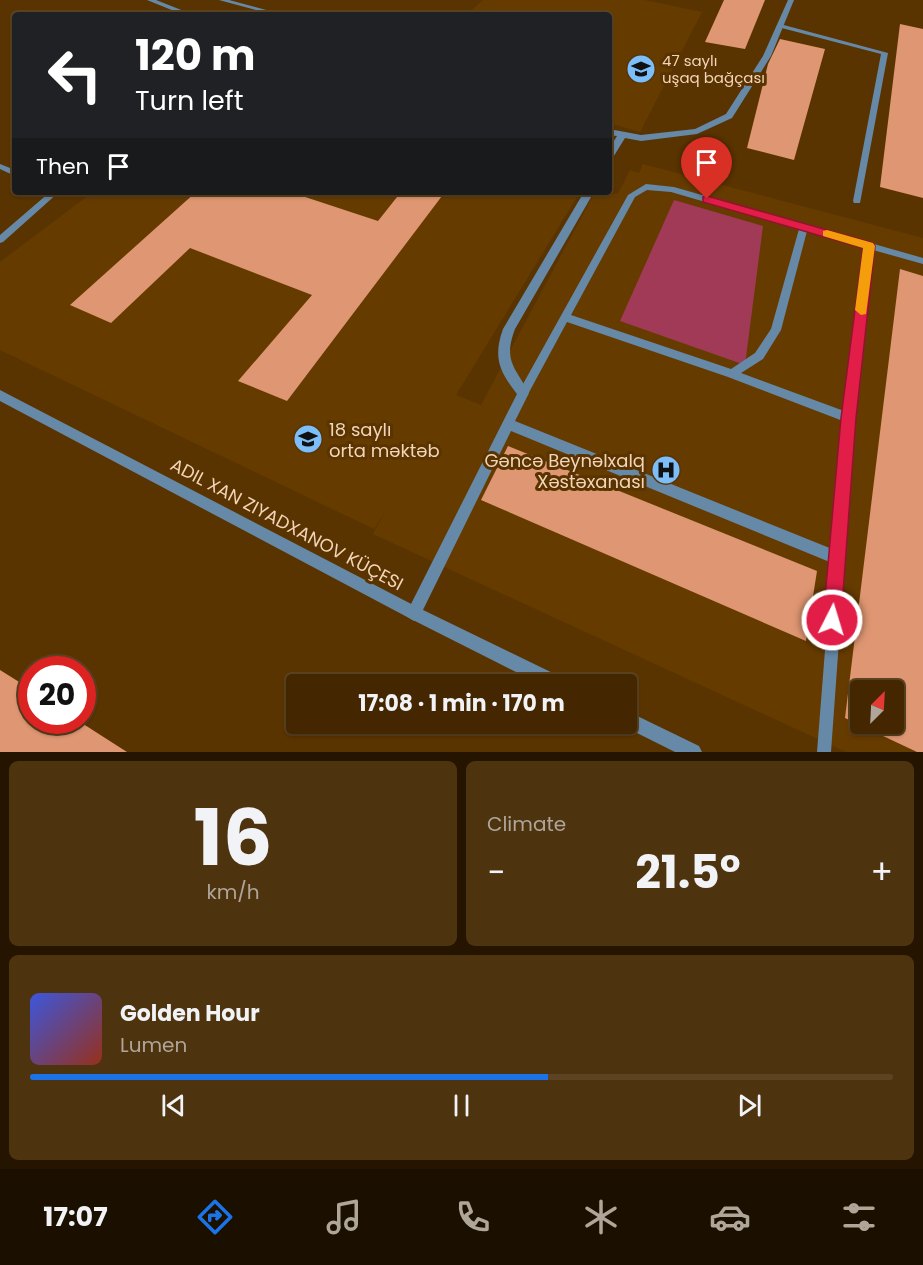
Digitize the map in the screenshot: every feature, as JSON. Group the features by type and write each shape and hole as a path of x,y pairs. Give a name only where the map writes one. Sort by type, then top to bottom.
{"street":[{"path":"150,0 178,12"},
{"path":"612,133 641,138 697,131 729,116 767,56 791,0"},
{"path":"612,152 621,136"},
{"path":"414,613 523,393 505,370 502,344 587,195"},
{"name":"ADIL XAN ZIYADXANOV KÜÇESI","path":"0,395 414,613 537,674"},
{"path":"508,424 837,558"},
{"path":"637,724 693,752"}],"lane":[{"path":"222,0 270,12"},
{"path":"780,26 885,53 856,201"},
{"path":"523,393 632,195 646,187 671,189 923,261"},
{"path":"0,240 52,195"},
{"path":"732,374 759,356 776,330 804,227"},
{"path":"824,752 849,418 869,246"},
{"path":"565,317 732,374 849,418"}],"shaded area":[{"name":"47 saylı uşaq bağçası","path":"483,0 644,0 702,12 640,132 612,124 612,12 469,12"},
{"name":"Gəncə Beynəlxalq Xəstəxanası","path":"643,164 923,238 923,752 846,752 373,534 385,512 374,529 0,350 0,262 89,195 578,195 456,395 481,405 593,195 618,194 630,170 639,173"},
{"path":"674,200 763,226 745,365 620,321"}],"building":[{"path":"724,0 765,0 745,49 705,42"},
{"path":"900,24 923,29 923,198 880,187"},
{"path":"780,39 825,49 794,160 747,148 768,64"},
{"path":"193,195 299,195 378,221 399,195 443,195 287,401 238,381 312,295 190,248 111,323 70,305"},
{"path":"900,269 923,276 923,752 917,752 879,734 904,734 904,680 850,680 850,720 845,718"},
{"path":"508,446 817,571 806,641 481,500"},
{"path":"0,670 18,681 18,734 96,734 96,732 127,752 0,752"}],"slow traffic":[{"path":"827,234 869,246 861,310"}],"place":[{"name":"47 saylı uşaq bağçası","path":"641,69"},
{"name":"18 saylı orta məktəb","path":"308,439"},
{"name":"Gəncə Beynəlxalq Xəstəxanası","path":"666,470"}],"route":[{"path":"707,199 869,246 849,418 832,620"}]}
